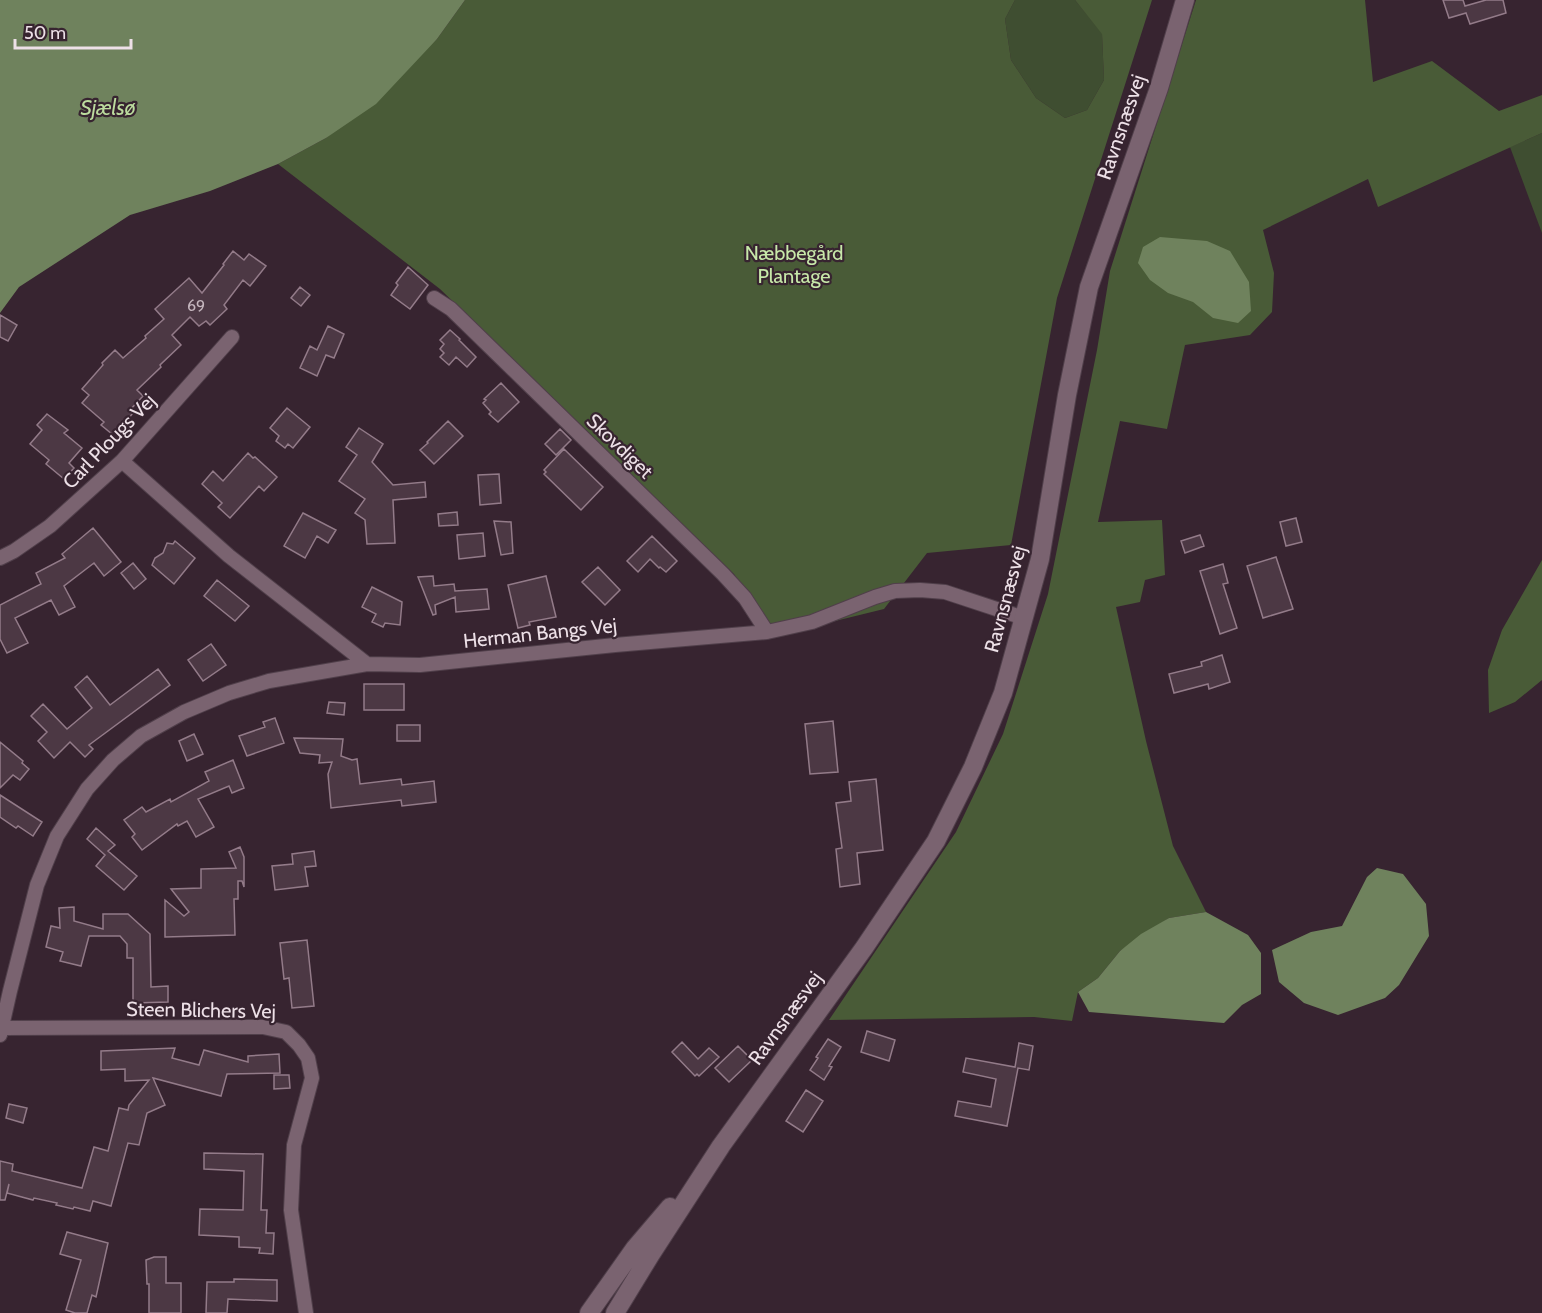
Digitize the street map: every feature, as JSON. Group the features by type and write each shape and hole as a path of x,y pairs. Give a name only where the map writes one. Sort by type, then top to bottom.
{"main road":[{"name":"Ravnsnæsvej","path":"615,1313 721,1146 864,948 936,841 974,767 1003,693 1040,559 1067,395 1089,287 1159,88 1185,0"},
{"name":"Ravnsnæsvej","path":"589,1313 635,1248 721,1146"}],"street":[{"name":"Skovdiget","path":"434,298 451,309 723,574 745,598 767,632"},
{"name":"Carl Plougs Vej","path":"0,558 50,526 122,461 232,337"},
{"path":"122,461 229,556 367,664"},
{"name":"Herman Bangs Vej","path":"1,1031 9,991 38,885 57,836 87,789 113,760 141,736 184,712 229,693 269,681 367,664 420,665 767,632 812,622 896,591 945,592 1024,618"},
{"name":"Steen Blichers Vej","path":"1,1031 263,1027 286,1032 308,1058 312,1078 294,1145 291,1210 306,1313"}],"shaded area":[{"path":"1015,0 1075,0 1102,33 1104,80 1087,110 1065,118 1036,98 1011,60 1005,19"},
{"path":"1542,133 1542,233 1510,147"}],"green space":[{"name":"Næbbegård Plantage","path":"465,0 1015,0 1005,19 1011,60 1036,98 1065,118 1087,110 1104,80 1102,34 1075,0 1152,0 1057,298 1011,545 927,553 884,609 770,637 734,574 440,289 278,164 326,138 437,39"},
{"path":"1196,0 1365,0 1373,82 1432,61 1499,111 1542,95 1542,133 1378,207 1368,179 1263,230 1274,273 1272,312 1250,335 1185,345 1167,429 1120,421 1098,522 1162,520 1165,575 1145,580 1140,602 1116,607 1146,741 1173,846 1206,912 1169,918 1120,951 1098,978 1078,992 1072,1021 1034,1017 829,1020 956,832 1003,734 1048,594 1097,350 1110,271"},
{"path":"1542,560 1542,680 1515,702 1489,713 1488,670 1502,630"}],"water":[{"name":"Sjælsø","path":"0,0 465,0 437,39 376,104 326,138 278,164 210,191 130,215 19,287 0,313"},
{"path":"1160,237 1207,241 1230,251 1249,282 1251,311 1238,323 1213,318 1193,302 1168,293 1150,280 1138,263 1143,247"},
{"path":"1377,868 1403,874 1426,904 1429,936 1399,985 1385,998 1338,1015 1304,1003 1279,982 1272,950 1311,932 1342,926 1367,877"},
{"path":"1206,912 1248,935 1261,953 1261,994 1242,1005 1224,1023 1089,1012 1078,992 1098,978 1120,951 1141,934 1169,918"}],"building":[{"path":"1443,0 1463,0 1465,6 1486,0 1503,0 1506,13 1470,24 1466,13 1449,18"},
{"path":"233,251 244,260 249,254 266,266 250,286 243,280 224,305 227,309 210,325 206,321 199,326 190,317 172,335 181,345 137,390 143,396 130,410 133,413 112,434 101,425 104,422 82,403 89,395 82,389 115,350 123,358 146,338 145,336 164,319 155,309 189,278 202,293"},
{"path":"408,267 428,285 410,309 391,295 398,285 396,283"},
{"path":"300,287 310,295 301,306 291,298"},
{"path":"0,315 17,325 8,341 0,337"},
{"path":"328,326 344,334 334,358 326,355 317,376 300,368 310,346 317,350"},
{"path":"450,330 476,357 467,367 456,357 449,365 440,357 444,353 440,349 444,344 440,340"},
{"path":"501,383 519,402 498,422 489,414 491,412 483,403 486,400 484,399"},
{"path":"287,408 310,427 293,448 288,444 285,448 276,441 279,436 270,428"},
{"path":"47,414 68,430 64,433 82,448 69,463 74,468 64,479 46,464 49,460 30,444 42,430 37,425"},
{"path":"448,421 463,436 434,464 420,450"},
{"path":"359,428 383,444 372,462 393,485 425,482 426,497 393,500 395,543 367,544 365,520 355,513 365,499 339,481 357,455 346,447"},
{"path":"560,429 571,440 556,455 545,444"},
{"path":"564,449 603,487 581,510 544,474 546,472 544,470"},
{"path":"248,453 277,477 264,491 259,486 230,518 218,507 222,503 202,484 213,471 223,481"},
{"path":"499,474 501,503 480,505 478,475"},
{"path":"457,512 458,525 439,526 438,514"},
{"path":"303,513 336,530 328,543 317,536 305,558 284,546"},
{"path":"1296,518 1302,542 1286,546 1280,522"},
{"path":"494,521 511,522 513,553 501,555"},
{"path":"93,528 121,562 104,576 94,563 64,586 75,607 59,615 51,600 15,618 28,643 7,653 0,639 0,605 41,584 36,573 65,558 62,554"},
{"path":"483,533 485,556 459,559 457,535"},
{"path":"1200,535 1204,546 1185,553 1181,541"},
{"path":"652,536 677,561 666,572 650,559 638,572 627,561"},
{"path":"175,541 195,558 174,584 152,565 155,558 163,553 167,543 173,544"},
{"path":"1276,557 1293,609 1263,618 1247,566"},
{"path":"133,563 146,579 134,589 121,573"},
{"path":"1223,564 1228,583 1223,584 1237,628 1220,634 1200,571"},
{"path":"598,567 620,590 605,605 582,582"},
{"path":"433,576 434,586 454,584 455,591 487,589 489,609 456,612 455,597 435,605 436,614 433,615 418,577"},
{"path":"546,576 556,617 529,622 530,625 518,628 508,585"},
{"path":"217,580 249,606 235,621 204,596"},
{"path":"372,587 402,602 400,625 385,623 383,627 372,622 376,614 362,607"},
{"path":"211,644 226,665 203,681 188,660"},
{"path":"1222,655 1230,682 1209,689 1208,684 1174,693 1169,674 1202,666 1201,662"},
{"path":"158,669 170,685 89,745 93,749 85,757 70,742 54,758 38,741 47,732 31,716 43,704 67,729 92,708 75,687 87,676 110,705"},
{"path":"364,684 404,684 404,710 364,710"},
{"path":"329,702 345,703 344,715 327,713"},
{"path":"275,718 284,743 247,756 239,736 265,727 263,722"},
{"path":"833,721 838,772 810,774 805,724"},
{"path":"397,725 420,725 420,741 397,741"},
{"path":"194,734 203,754 187,761 179,741"},
{"path":"294,738 343,739 341,756 352,760 357,759 360,784 401,779 402,785 434,781 436,802 402,806 401,800 331,808 328,774 332,762 319,763 320,755 300,753"},
{"path":"0,742 29,769 20,780 13,775 0,788"},
{"path":"233,760 244,788 232,793 229,786 198,799 214,827 196,837 187,821 178,826 177,824 142,850 132,837 135,834 124,820 142,807 146,812 170,799 171,802 209,781 205,772"},
{"path":"876,779 883,850 857,853 860,884 840,887 836,849 842,848 836,803 851,801 849,782"},
{"path":"0,795 42,822 33,836 0,817"},
{"path":"96,828 115,845 108,851 137,876 124,890 96,866 105,855 87,839"},
{"path":"240,847 244,857 244,887 242,881 238,881 238,899 234,899 235,935 165,937 165,900 184,916 189,912 171,889 201,888 201,869 236,868 229,852"},
{"path":"314,851 316,866 305,867 308,886 275,890 272,866 293,864 292,854"},
{"path":"74,907 74,921 103,929 103,914 128,914 150,934 151,987 168,986 168,1002 133,1003 133,958 127,958 127,944 120,936 89,936 81,966 60,961 63,952 46,947 51,926 60,928 59,908"},
{"path":"307,940 314,1006 292,1008 289,978 284,979 280,943"},
{"path":"867,1031 895,1040 889,1061 861,1052"},
{"path":"828,1039 841,1047 829,1066 832,1067 824,1080 810,1070"},
{"path":"682,1042 698,1059 709,1048 719,1057 699,1076 697,1074 695,1076 672,1052"},
{"path":"1019,1043 1033,1046 1029,1070 1018,1068 1007,1126 955,1116 958,1101 991,1107 996,1079 963,1072 966,1058 1015,1067"},
{"path":"738,1046 752,1060 729,1082 715,1068"},
{"path":"175,1048 172,1058 199,1065 204,1050 248,1062 248,1056 279,1054 280,1073 227,1074 221,1096 153,1078 165,1105 147,1113 139,1145 128,1143 111,1206 93,1201 90,1211 74,1207 73,1209 56,1205 57,1203 7,1193 9,1184 5,1200 0,1200 0,1161 13,1164 12,1171 82,1188 94,1147 108,1151 119,1108 128,1110 129,1105 149,1080 125,1081 125,1069 101,1070 101,1051"},
{"path":"274,1075 289,1075 290,1088 274,1089"},
{"path":"806,1090 823,1101 803,1132 786,1121"},
{"path":"9,1104 27,1108 23,1123 6,1118"},
{"path":"204,1153 263,1154 261,1210 267,1210 266,1233 274,1233 273,1254 259,1253 260,1248 239,1247 239,1237 199,1235 200,1209 243,1210 244,1171 204,1169"},
{"path":"67,1232 108,1243 96,1297 92,1295 87,1313 66,1310 81,1260 60,1254"},
{"path":"166,1257 166,1283 181,1283 181,1313 149,1313 146,1260"},
{"path":"234,1279 277,1280 277,1301 228,1299 227,1313 206,1313 207,1282 234,1282"}]}
